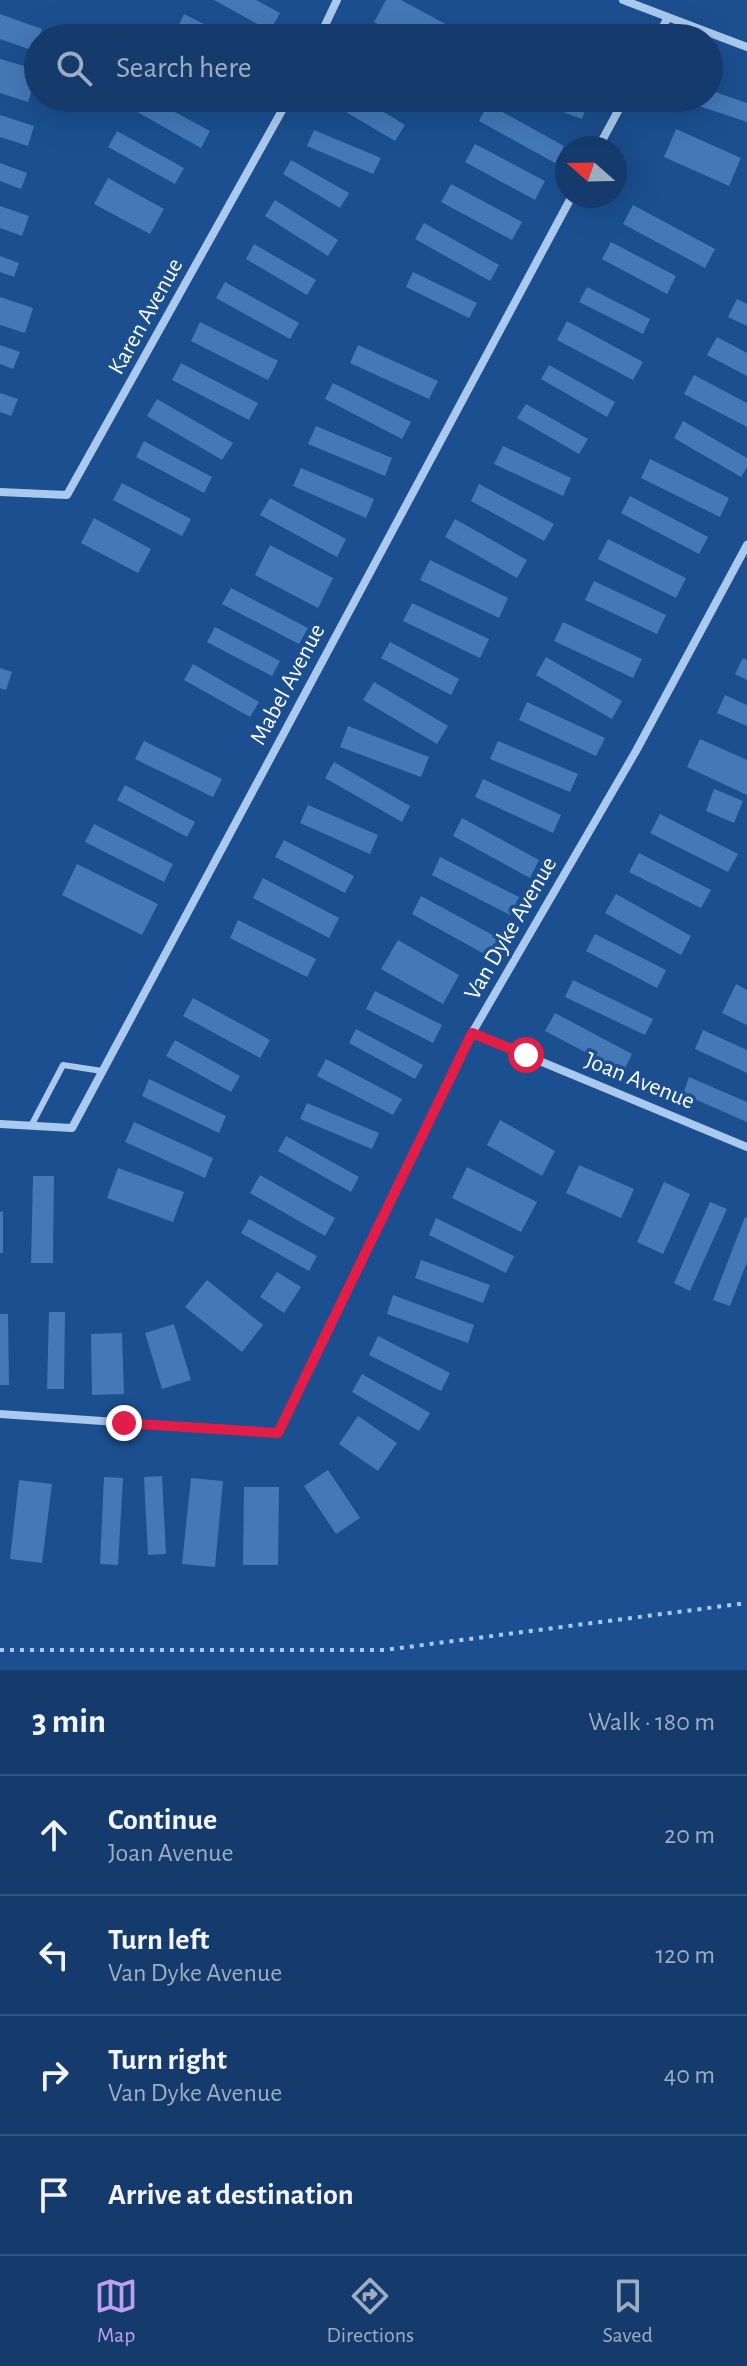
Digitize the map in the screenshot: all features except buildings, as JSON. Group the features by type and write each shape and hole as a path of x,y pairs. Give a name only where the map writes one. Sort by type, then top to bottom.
{"street":[{"path":"326,24 337,0"},
{"path":"623,0 686,24"},
{"path":"664,24 668,17"},
{"path":"723,38 747,47"},
{"name":"Karen Avenue","path":"0,492 67,495 281,112"},
{"path":"604,136 617,112"},
{"name":"Mabel Avenue","path":"0,1124 72,1128 566,208"},
{"name":"Van Dyke Avenue","path":"0,1414 278,1433 472,1033 636,751 747,545"},
{"name":"Joan Avenue","path":"472,1033 747,1147"}],"lane":[{"path":"31,1126 63,1065 102,1071"}],"path":[{"path":"0,1650 384,1650 747,1603"}],"route":[{"path":"124,1423 278,1433 472,1033 526,1055"}]}
